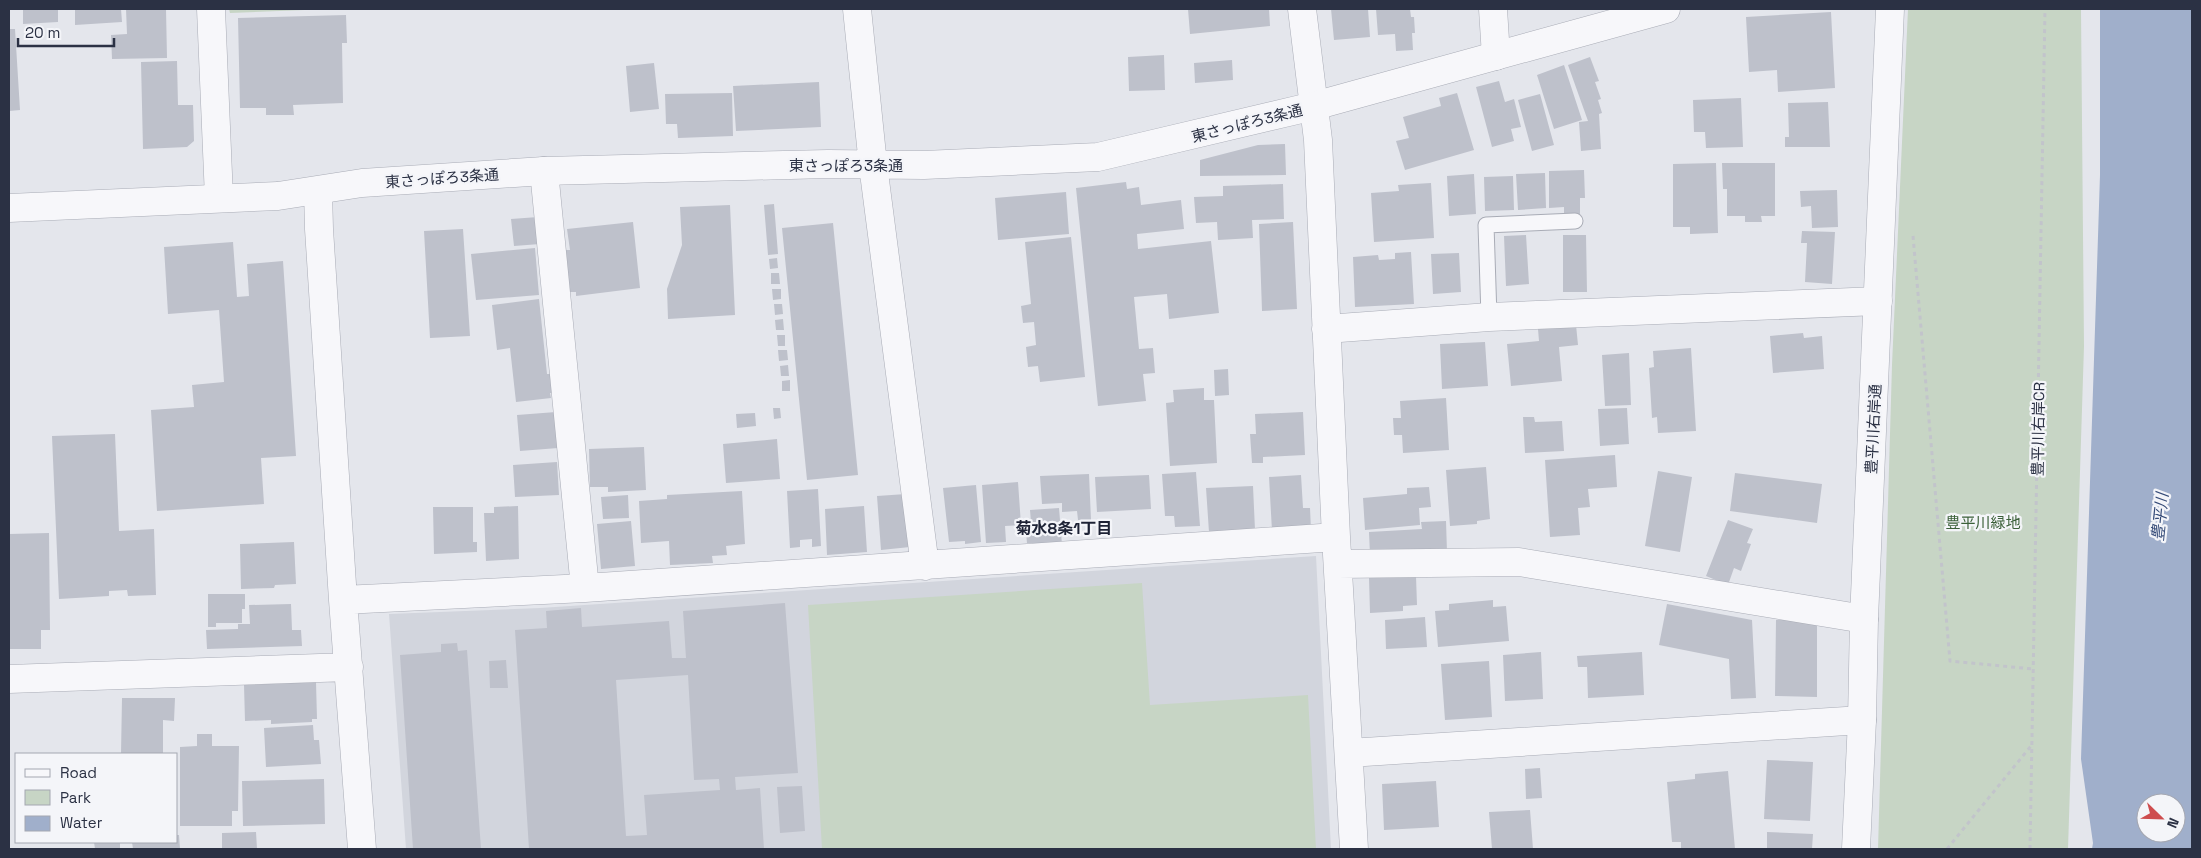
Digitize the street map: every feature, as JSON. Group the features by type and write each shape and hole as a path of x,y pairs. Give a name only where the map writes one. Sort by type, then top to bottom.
{"street":[{"path":"211,9 219,198"},
{"path":"857,9 874,165 925,566"},
{"path":"1302,9 1318,140 1336,537 1354,849"},
{"path":"1493,9 1496,56"},
{"name":"東さっぽろ3条通","path":"9,208 278,196 362,183 544,171 924,165 1098,158 1314,106 1666,9"},
{"name":"豊平川右岸通","path":"1856,849 1890,9"},
{"path":"544,171 585,588"},
{"path":"318,191 343,600 362,849"},
{"path":"1326,329 1489,317 1878,301"},
{"path":"343,600 585,588 1336,537"},
{"path":"1338,564 1519,562 1864,619"},
{"path":"9,680 348,667"},
{"path":"1349,753 1862,720"}],"lane":[{"path":"1489,317 1486,225 1575,221"}],"path":[{"name":"豊平川右岸CR","path":"2030,849 2045,9"},
{"path":"1912,226 1950,661 2033,669"},
{"path":"1947,849 2031,746"}],"shaded area":[{"path":"1316,556 1331,849 406,849 389,614 540,608"}],"green space":[{"path":"229,9 330,9 230,13"},
{"name":"豊平川緑地","path":"1908,9 2081,9 2084,346 2068,849 1878,849 1892,365"},
{"path":"1142,583 1150,705 1308,695 1316,849 822,849 808,605"}],"water":[{"name":"豊平川","path":"2100,9 2192,9 2192,849 2092,849 2093,843 2081,759 2100,175"}],"building":[{"path":"23,9 58,9 58,22 23,24"},
{"path":"75,9 121,9 122,22 75,25"},
{"path":"126,9 166,9 167,58 112,59 111,35 127,34"},
{"path":"1188,9 1269,9 1270,26 1190,34"},
{"path":"1331,9 1368,9 1370,37 1334,40"},
{"path":"1376,9 1410,9 1411,17 1414,17 1415,33 1412,33 1413,50 1396,51 1395,34 1378,35"},
{"path":"1831,12 1835,88 1778,92 1777,70 1749,72 1746,17"},
{"path":"346,15 347,43 342,43 343,103 293,105 294,115 266,115 266,108 240,108 238,18"},
{"path":"9,29 15,29 20,110 9,111"},
{"path":"1164,55 1165,90 1129,91 1128,57"},
{"path":"1590,57 1599,81 1595,82 1601,99 1598,100 1602,113 1599,114 1601,149 1581,151 1579,122 1588,121 1568,65"},
{"path":"1232,60 1233,80 1195,83 1194,63"},
{"path":"177,61 178,105 193,105 194,141 187,147 143,149 141,62"},
{"path":"654,63 659,109 630,112 626,66"},
{"path":"1564,65 1582,120 1554,129 1537,75"},
{"path":"1499,81 1505,102 1514,99 1521,127 1511,129 1514,141 1492,147 1476,87"},
{"path":"819,82 821,127 736,131 733,86"},
{"path":"732,93 733,136 678,138 677,124 666,124 665,94"},
{"path":"1457,93 1474,150 1405,170 1396,141 1409,138 1403,117 1441,106 1439,98"},
{"path":"1540,94 1554,145 1532,151 1518,100"},
{"path":"1741,98 1743,147 1706,148 1705,132 1694,132 1693,100"},
{"path":"1828,102 1830,147 1785,147 1785,137 1789,137 1788,103"},
{"path":"1285,144 1286,175 1200,176 1200,160 1258,145"},
{"path":"1716,163 1718,233 1690,234 1690,227 1673,227 1673,164"},
{"path":"1722,163 1775,163 1775,216 1761,216 1762,222 1745,222 1745,216 1727,216 1727,189 1723,189"},
{"path":"1584,170 1585,198 1580,198 1580,214 1564,214 1564,207 1549,208 1549,171"},
{"path":"1545,173 1546,208 1518,210 1516,174"},
{"path":"1474,174 1476,214 1449,216 1447,176"},
{"path":"1513,176 1514,210 1485,211 1484,177"},
{"path":"1126,182 1127,189 1139,187 1141,205 1181,200 1184,229 1137,234 1138,249 1211,241 1219,313 1169,319 1167,294 1134,297 1139,349 1153,348 1155,373 1143,374 1146,401 1098,406 1076,188"},
{"path":"1431,183 1434,238 1374,242 1371,193 1399,191 1398,185"},
{"path":"1283,184 1284,219 1252,220 1253,238 1218,240 1217,222 1196,223 1194,197 1223,196 1223,186"},
{"path":"1837,190 1838,227 1812,228 1811,206 1801,207 1800,191"},
{"path":"1066,192 1069,234 998,240 995,198"},
{"path":"774,204 778,254 768,255 764,205"},
{"path":"730,205 735,315 668,319 667,289 682,245 680,207"},
{"path":"538,217 540,244 514,246 511,219"},
{"path":"633,222 640,288 576,296 576,292 570,292 565,250 570,250 567,229"},
{"path":"1293,222 1297,309 1262,311 1259,224"},
{"path":"833,223 858,475 807,480 782,228"},
{"path":"463,229 470,336 430,338 424,231"},
{"path":"1802,231 1835,232 1832,284 1805,282 1807,243 1801,243"},
{"path":"1526,235 1529,284 1506,286 1504,236"},
{"path":"1563,235 1586,235 1587,292 1563,292"},
{"path":"1071,237 1085,377 1040,382 1038,366 1028,367 1026,347 1036,345 1034,322 1023,323 1021,306 1031,304 1025,242"},
{"path":"233,242 237,297 249,296 247,264 283,261 296,456 261,458 264,504 157,511 151,410 194,407 192,385 224,382 219,310 168,314 164,247"},
{"path":"535,248 539,295 476,300 471,254"},
{"path":"1411,252 1414,304 1355,307 1353,257 1378,255 1379,260 1395,259 1395,253"},
{"path":"1459,253 1461,292 1433,294 1431,254"},
{"path":"777,258 778,268 770,269 769,259"},
{"path":"771,273 779,273 780,284 771,284"},
{"path":"772,289 781,289 781,299 773,300"},
{"path":"539,299 547,374 553,374 554,393 550,393 551,398 516,402 510,348 497,350 492,305"},
{"path":"774,304 782,304 783,314 775,315"},
{"path":"783,319 784,330 776,330 775,320"},
{"path":"1576,325 1578,345 1559,347 1562,381 1511,386 1507,344 1539,341 1538,329"},
{"path":"1803,333 1804,338 1822,336 1824,369 1773,373 1770,336"},
{"path":"777,335 785,335 785,346 778,346"},
{"path":"1485,342 1488,386 1442,389 1440,344"},
{"path":"1691,348 1696,431 1658,433 1657,417 1652,418 1649,368 1654,367 1653,351"},
{"path":"778,350 787,350 788,360 779,361"},
{"path":"1629,353 1631,405 1605,406 1602,355"},
{"path":"788,365 789,376 781,376 780,366"},
{"path":"1228,369 1229,395 1215,396 1214,370"},
{"path":"790,380 790,391 782,391 782,381"},
{"path":"1204,388 1204,400 1214,400 1217,463 1170,466 1166,403 1174,402 1173,390"},
{"path":"1446,398 1449,450 1403,453 1402,435 1394,435 1393,418 1401,418 1400,401"},
{"path":"773,408 780,408 781,418 774,419"},
{"path":"1627,408 1629,444 1600,446 1598,409"},
{"path":"556,412 558,448 520,451 517,415"},
{"path":"1303,412 1305,455 1263,457 1263,463 1252,463 1250,434 1256,434 1255,414"},
{"path":"755,413 756,426 737,428 736,414"},
{"path":"1523,417 1534,417 1535,422 1562,421 1564,451 1525,453"},
{"path":"115,434 119,531 154,529 156,595 128,596 127,590 109,591 109,596 59,599 52,436"},
{"path":"777,439 780,479 726,483 723,444"},
{"path":"644,447 646,490 608,492 608,487 590,487 589,449"},
{"path":"1615,455 1617,487 1588,489 1590,507 1578,508 1580,535 1550,537 1545,460"},
{"path":"557,462 559,495 515,497 513,465"},
{"path":"1486,467 1490,519 1477,521 1477,524 1450,526 1446,470"},
{"path":"1658,471 1692,477 1680,552 1645,546"},
{"path":"1196,472 1200,526 1175,527 1174,516 1165,516 1162,474"},
{"path":"1735,473 1822,484 1817,523 1730,511"},
{"path":"1089,474 1091,520 1078,520 1077,511 1062,512 1062,503 1042,504 1040,476"},
{"path":"1149,475 1151,509 1097,512 1095,477"},
{"path":"1301,475 1303,508 1310,508 1311,530 1272,531 1269,477"},
{"path":"1018,482 1021,525 1005,526 1006,542 986,543 982,485"},
{"path":"976,485 981,542 965,544 965,541 949,542 943,488"},
{"path":"1253,486 1255,530 1209,532 1206,488"},
{"path":"1429,487 1431,507 1419,508 1420,525 1365,530 1363,498 1407,494 1407,488"},
{"path":"818,489 821,546 812,547 812,539 800,540 800,547 790,548 787,491"},
{"path":"742,491 745,544 726,546 727,555 712,556 713,563 670,565 669,541 641,543 639,501 667,499 667,495"},
{"path":"906,494 910,547 881,550 877,496"},
{"path":"628,495 629,518 603,519 601,497"},
{"path":"518,506 519,559 486,561 484,513 494,513 494,507"},
{"path":"864,506 867,552 827,555 825,509"},
{"path":"433,507 473,507 473,542 477,542 477,552 434,554"},
{"path":"1059,508 1062,545 1033,548 1032,543 1027,543 1025,522 1031,522 1030,510"},
{"path":"1728,520 1753,529 1747,543 1751,544 1741,571 1734,568 1728,585 1706,576"},
{"path":"631,521 635,566 601,569 597,524"},
{"path":"1446,521 1447,552 1370,555 1369,532 1422,529 1421,522"},
{"path":"49,533 50,630 41,630 41,649 9,649 9,534"},
{"path":"294,542 296,584 275,585 274,588 241,589 240,544"},
{"path":"1416,576 1417,605 1403,606 1403,611 1370,613 1369,578"},
{"path":"208,594 245,594 245,609 242,609 242,623 216,623 216,627 208,627"},
{"path":"1493,600 1493,607 1506,606 1509,641 1438,647 1435,611 1449,610 1449,604"},
{"path":"785,603 798,773 735,777 736,790 760,788 764,849 529,849 515,630 547,628 546,611 581,608 582,627 669,621 672,658 686,658 683,611","holes":["688,675 694,780 719,779 720,790 644,795 647,835 626,836 616,680"]},
{"path":"291,604 292,630 301,630 302,646 207,649 206,630 238,629 238,624 250,624 249,605"},
{"path":"1667,604 1752,620 1756,698 1731,699 1729,659 1659,645"},
{"path":"1425,617 1427,647 1386,649 1385,620"},
{"path":"1776,620 1817,620 1817,697 1775,696"},
{"path":"457,643 458,651 467,650 481,849 413,849 400,655 441,652 441,644"},
{"path":"1541,652 1543,699 1505,701 1503,655"},
{"path":"1642,652 1644,695 1588,698 1587,667 1578,667 1577,656"},
{"path":"506,660 508,688 490,688 489,661"},
{"path":"1489,661 1492,717 1445,720 1441,664"},
{"path":"316,682 317,719 312,719 312,722 271,724 271,720 245,721 244,685"},
{"path":"122,698 175,698 174,721 163,720 163,753 121,753"},
{"path":"313,725 314,740 319,740 321,764 266,767 264,728"},
{"path":"197,734 212,734 212,746 239,746 238,811 232,811 232,826 180,826 180,747 197,746"},
{"path":"1767,760 1813,762 1810,821 1764,819"},
{"path":"1540,768 1542,798 1526,799 1525,769"},
{"path":"1728,771 1735,849 1681,849 1681,842 1672,842 1667,782 1695,779 1695,774"},
{"path":"324,779 325,824 243,826 242,781"},
{"path":"1436,781 1439,827 1384,830 1382,784"},
{"path":"802,786 805,831 780,833 777,787"},
{"path":"1530,810 1533,849 1492,849 1489,812"},
{"path":"256,832 257,849 222,849 222,833"},
{"path":"1767,832 1813,834 1812,849 1767,849"},
{"path":"179,835 180,849 133,849 132,843 178,843"},
{"path":"94,843 120,843 120,849 95,849"}],"district":[{"name":"菊水8条1丁目","path":"1064,528"}]}
